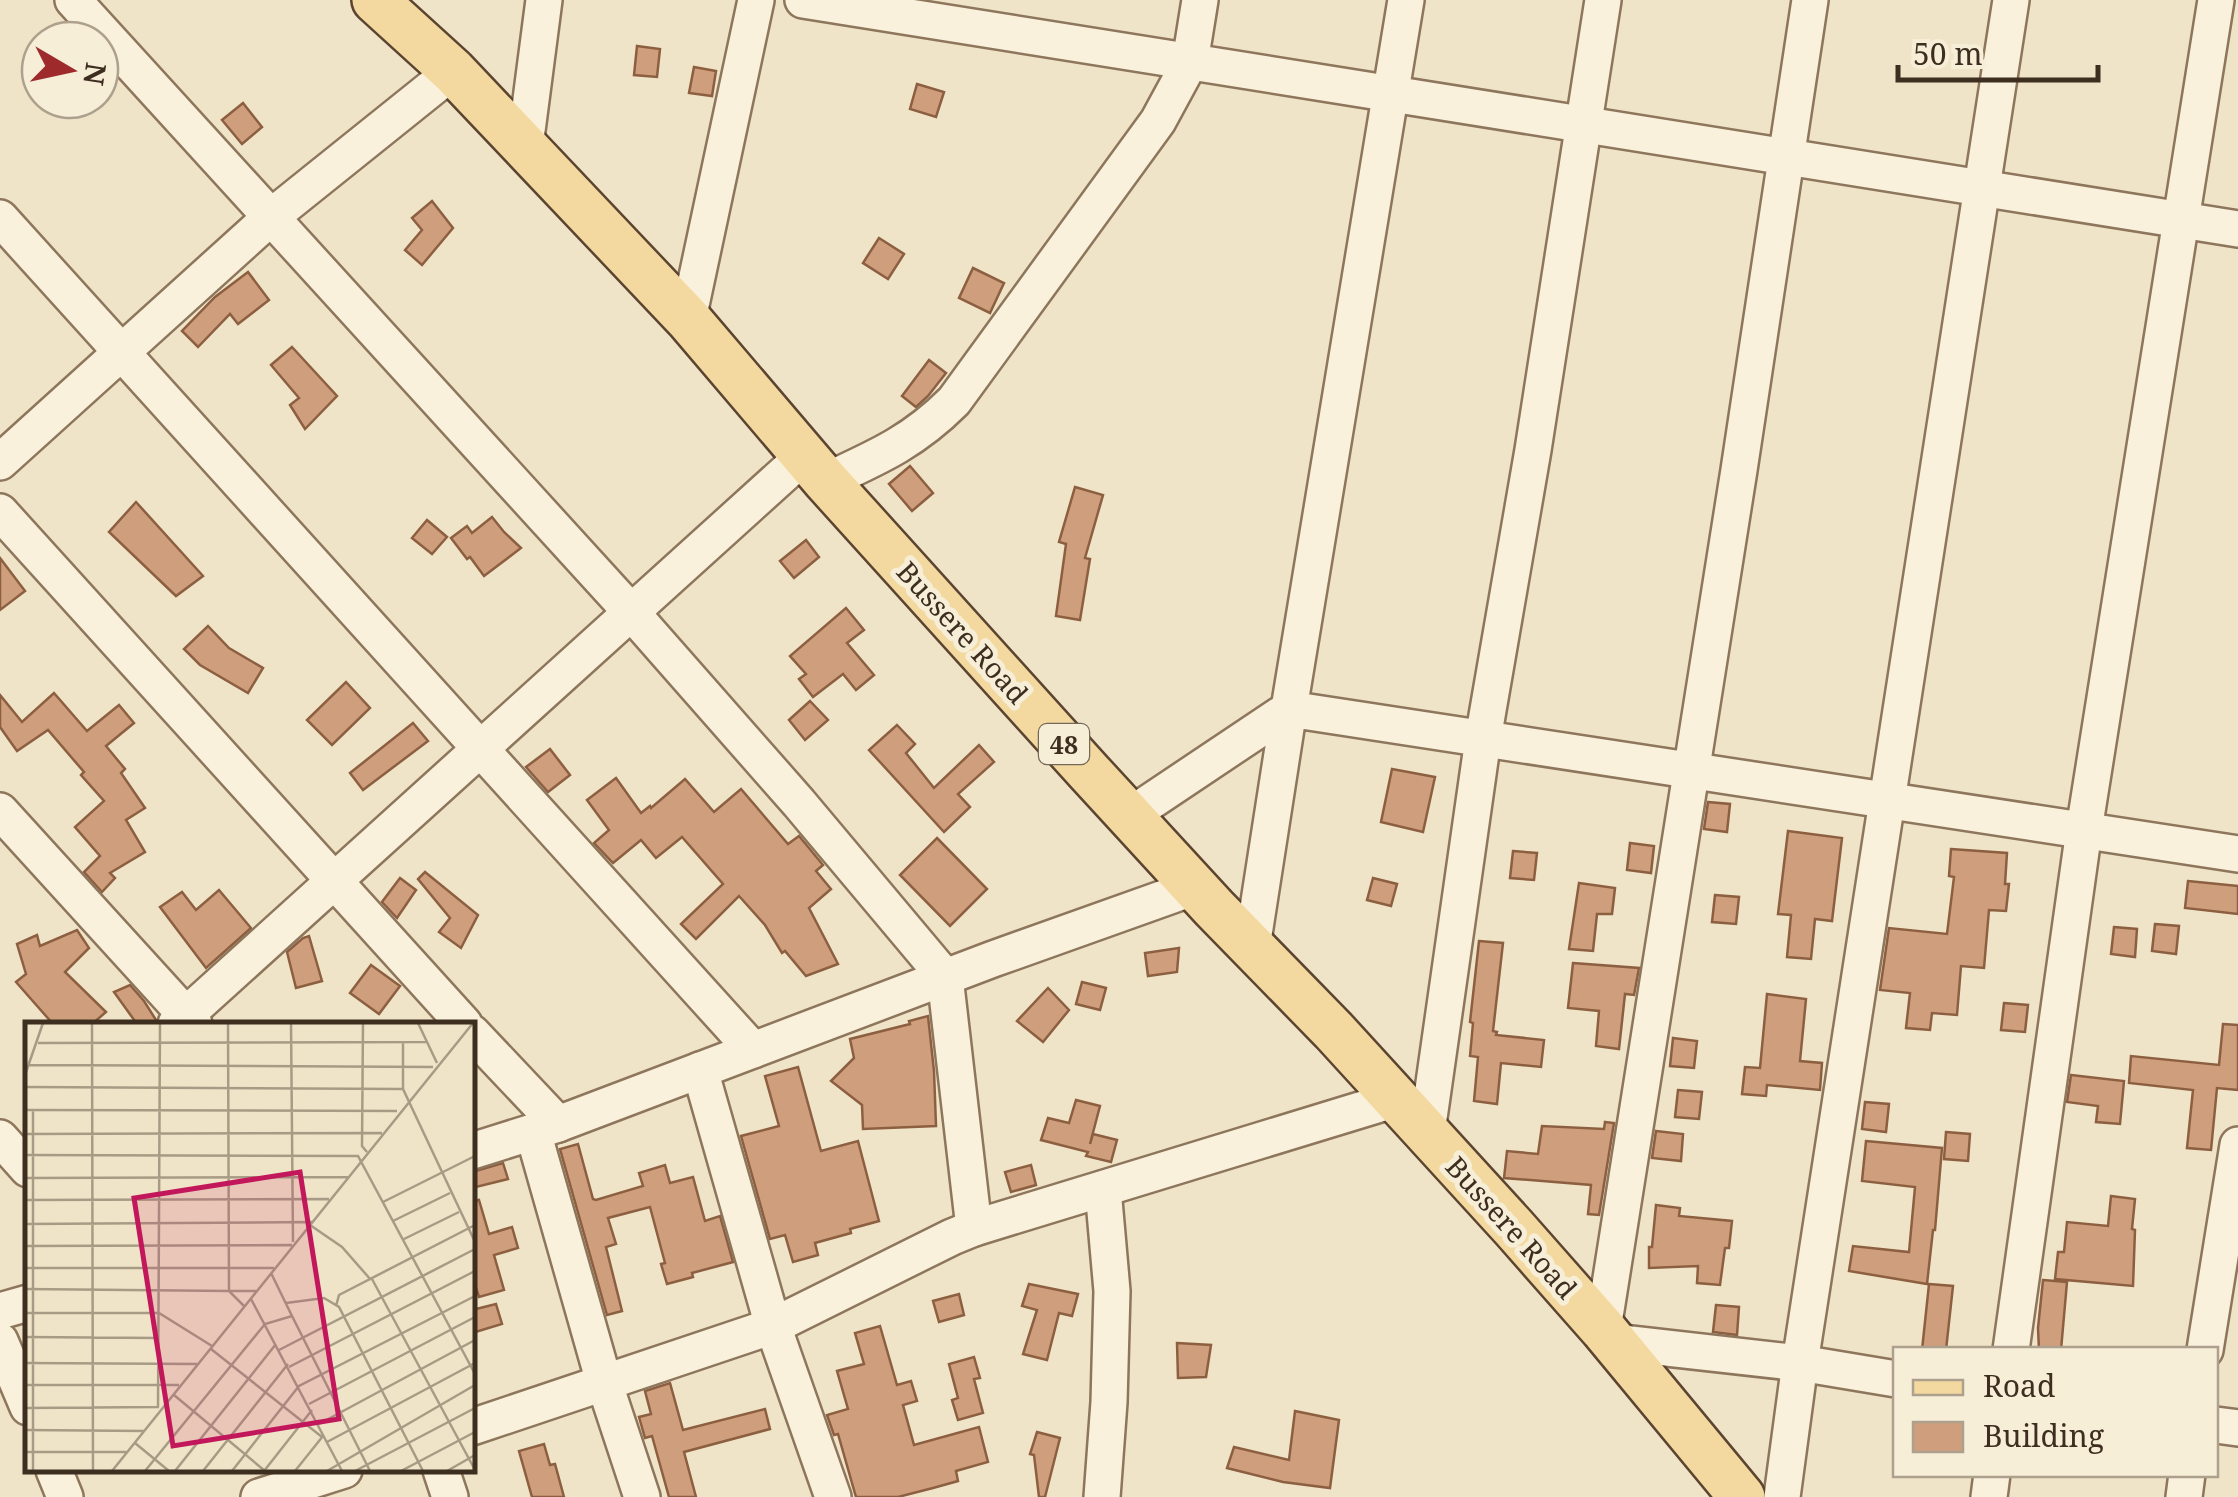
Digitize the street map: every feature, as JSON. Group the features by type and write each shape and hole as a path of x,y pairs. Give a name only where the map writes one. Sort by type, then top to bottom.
{"main road":[{"name":"Bussere Road","path":"375,0 453,70 688,318 816,468 1129,816 1427,1132 1608,1335 1742,1497"}],"street":[{"path":"73,0 631,612 799,803 945,978 974,1228"},
{"path":"525,146 544,0"},
{"path":"688,318 756,0"},
{"path":"802,0 970,13 1190,62 2238,230"},
{"path":"0,811 186,1021 631,612 816,468 905,443 954,401 1158,121 1190,62 1200,0"},
{"path":"1252,947 1406,0"},
{"path":"1427,1132 1483,739 1533,450 1603,0"},
{"path":"1810,0 1690,771 1608,1335 1893,1378"},
{"path":"1782,1497 2010,0"},
{"path":"2011,1347 2084,830 2216,0"},
{"path":"0,462 271,217 453,70"},
{"path":"0,218 753,1050"},
{"path":"0,512 462,1022"},
{"path":"1129,816 1289,710 2238,854"},
{"path":"475,1150 545,1128 1196,887"},
{"path":"475,1037 545,1128 604,1382 642,1497"},
{"path":"700,1070 773,1326 833,1497"},
{"path":"475,1426 773,1326 974,1228 1396,1099"},
{"path":"2206,1347 2238,1145"},
{"path":"1102,1497 1112,1291 1103,1189"},
{"path":"0,1311 25,1304"},
{"path":"0,1341 25,1400"},
{"path":"55,1472 66,1497"},
{"path":"247,1472 256,1497 337,1472"},
{"path":"441,1472 450,1497"}],"building":[{"path":"637,46 660,49 657,77 634,75"},
{"path":"694,67 716,71 712,96 689,93"},
{"path":"917,84 944,92 936,117 910,109"},
{"path":"243,103 262,127 242,144 222,120"},
{"path":"432,201 453,228 422,265 405,250 422,230 412,218"},
{"path":"879,238 904,254 888,279 863,263"},
{"path":"973,268 1004,283 990,313 959,298"},
{"path":"248,272 269,300 238,324 230,314 198,347 182,331 215,297"},
{"path":"292,347 337,396 305,429 290,405 299,398 271,365"},
{"path":"929,360 946,373 916,407 902,396"},
{"path":"910,466 933,493 912,511 889,484"},
{"path":"1075,487 1103,495 1085,558 1090,559 1080,620 1056,616 1066,544 1059,542"},
{"path":"136,502 203,576 176,596 109,532"},
{"path":"492,517 521,548 484,576 451,538 467,526 472,533"},
{"path":"427,520 447,537 432,554 412,538"},
{"path":"806,540 819,557 794,578 780,561"},
{"path":"0,558 25,591 0,610"},
{"path":"846,608 864,630 847,643 874,675 856,690 843,674 813,697 799,679 806,674 790,656"},
{"path":"208,626 229,648 263,668 248,693 200,665 184,649"},
{"path":"346,682 370,708 332,745 307,720"},
{"path":"54,693 87,731 119,705 134,723 106,746 125,769 121,773 145,808 126,820 145,852 110,873 115,878 102,892 84,872 100,856 75,827 104,801 48,730 17,751 0,727 0,695 22,722"},
{"path":"810,701 828,720 805,740 789,720"},
{"path":"413,723 428,741 363,790 350,773"},
{"path":"897,725 915,744 906,753 934,788 979,745 994,762 958,794 970,807 944,832 869,750"},
{"path":"550,749 570,775 548,792 526,767"},
{"path":"1392,769 1435,777 1423,832 1381,822"},
{"path":"616,778 641,813 685,779 714,812 741,789 788,844 799,836 823,865 816,871 831,889 809,908 838,964 806,976 785,951 782,953 765,925 739,896 696,939 681,924 723,884 682,837 656,858 641,840 613,863 594,843 609,830 587,800"},
{"path":"1708,802 1730,804 1727,832 1704,829"},
{"path":"1788,831 1842,838 1832,921 1815,919 1811,959 1787,957 1791,915 1778,914"},
{"path":"937,838 987,889 950,926 900,875"},
{"path":"1630,843 1654,846 1651,873 1627,870"},
{"path":"1951,849 2007,853 2006,911 1989,910 1984,968 1961,966 1957,1015 1932,1013 1930,1030 1906,1028 1910,993 1880,990 1889,928 1947,934 1954,877 1949,876"},
{"path":"1513,851 1537,853 1534,880 1510,878"},
{"path":"425,872 478,915 461,948 439,932 450,918 418,879"},
{"path":"400,878 416,890 397,918 382,902"},
{"path":"1373,878 1397,884 1391,906 1367,900"},
{"path":"2188,881 2238,886 2238,914 2185,908"},
{"path":"1579,883 1615,888 1612,914 1597,914 1593,951 1569,949"},
{"path":"219,890 251,928 206,968 160,907 182,892 196,910"},
{"path":"1715,895 1739,897 1736,924 1712,922"},
{"path":"2155,924 2179,926 2176,954 2152,951"},
{"path":"2114,927 2137,929 2135,957 2111,954"},
{"path":"77,930 89,948 65,972 106,1012 94,1022 51,1022 16,982 26,974 17,944 37,935 40,946"},
{"path":"309,936 322,981 296,988 287,952"},
{"path":"1479,941 1503,943 1493,1031 1496,1035 1544,1040 1541,1067 1501,1063 1497,1104 1474,1101 1478,1057 1470,1056 1470,1022"},
{"path":"1179,948 1177,972 1148,976 1145,953"},
{"path":"1573,963 1639,968 1634,995 1625,994 1619,1049 1596,1046 1599,1011 1568,1008"},
{"path":"371,965 400,986 379,1014 350,993"},
{"path":"1082,982 1106,988 1100,1010 1076,1004"},
{"path":"130,985 156,1022 136,1022 114,992"},
{"path":"1048,988 1069,1010 1043,1042 1017,1021"},
{"path":"1767,994 1806,999 1800,1061 1822,1063 1820,1090 1767,1085 1766,1096 1742,1094 1745,1067 1760,1068"},
{"path":"2004,1003 2028,1005 2025,1032 2001,1030"},
{"path":"928,1016 936,1126 863,1129 862,1105 831,1081 854,1058 850,1039"},
{"path":"2223,1024 2238,1025 2238,1090 2217,1088 2211,1150 2187,1148 2193,1090 2129,1083 2131,1056 2219,1065"},
{"path":"1673,1038 1697,1041 1694,1068 1670,1066"},
{"path":"798,1067 821,1151 858,1141 879,1221 815,1243 818,1255 793,1262 785,1235 770,1239 741,1136 779,1126 765,1076"},
{"path":"2071,1075 2124,1081 2120,1124 2096,1122 2098,1106 2067,1102"},
{"path":"1678,1090 1702,1092 1699,1119 1675,1117"},
{"path":"1076,1100 1100,1106 1090,1144 1093,1134 1117,1140 1111,1162 1041,1140 1048,1118 1069,1123"},
{"path":"1865,1102 1889,1104 1886,1132 1862,1129"},
{"path":"1605,1122 1614,1123 1599,1215 1588,1214 1591,1185 1504,1178 1507,1151 1538,1154 1542,1126 1604,1129"},
{"path":"1656,1131 1683,1134 1681,1161 1652,1158"},
{"path":"1946,1132 1970,1134 1968,1161 1944,1159"},
{"path":"1866,1141 1942,1148 1927,1284 1849,1271 1853,1246 1909,1252 1915,1187 1862,1181"},
{"path":"578,1144 596,1200 643,1186 639,1173 665,1165 670,1183 693,1177 705,1221 720,1216 733,1262 667,1284 650,1207 608,1218 616,1244 606,1247 622,1311 607,1315 560,1149"},
{"path":"503,1163 508,1179 475,1187 475,1171"},
{"path":"1031,1165 1036,1185 1011,1192 1005,1172"},
{"path":"2111,1196 2135,1199 2133,1286 2055,1279 2058,1252 2064,1252 2067,1222 2108,1226"},
{"path":"479,1200 489,1234 512,1227 518,1248 494,1255 504,1290 479,1297 475,1284 475,1201"},
{"path":"1656,1205 1680,1208 1679,1216 1732,1221 1720,1285 1697,1283 1698,1266 1649,1268"},
{"path":"2043,1280 2067,1282 2061,1347 2039,1347"},
{"path":"1029,1284 1078,1294 1072,1316 1059,1313 1047,1360 1023,1354 1037,1310 1022,1306"},
{"path":"1929,1284 1953,1286 1946,1347 1922,1347"},
{"path":"959,1294 964,1315 939,1322 933,1301"},
{"path":"496,1304 502,1324 475,1332 475,1309"},
{"path":"1716,1305 1739,1307 1737,1335 1713,1332"},
{"path":"880,1326 897,1385 911,1381 917,1401 903,1405 914,1445 979,1427 988,1462 956,1471 958,1481 933,1488 898,1497 856,1497 838,1434 834,1435 827,1415 848,1409 837,1371 864,1364 855,1333"},
{"path":"1177,1343 1211,1345 1206,1377 1178,1378"},
{"path":"974,1357 980,1378 974,1379 983,1413 958,1420 952,1400 958,1398 949,1364"},
{"path":"670,1383 683,1430 765,1409 770,1429 684,1452 696,1497 669,1497 652,1436 645,1438 639,1417 651,1414 645,1391"},
{"path":"1295,1411 1339,1420 1330,1488 1283,1482 1227,1468 1234,1447 1289,1460"},
{"path":"1037,1432 1060,1438 1045,1497 1039,1497 1034,1455 1030,1454"},
{"path":"544,1444 550,1465 555,1464 564,1497 532,1497 519,1451"}]}
